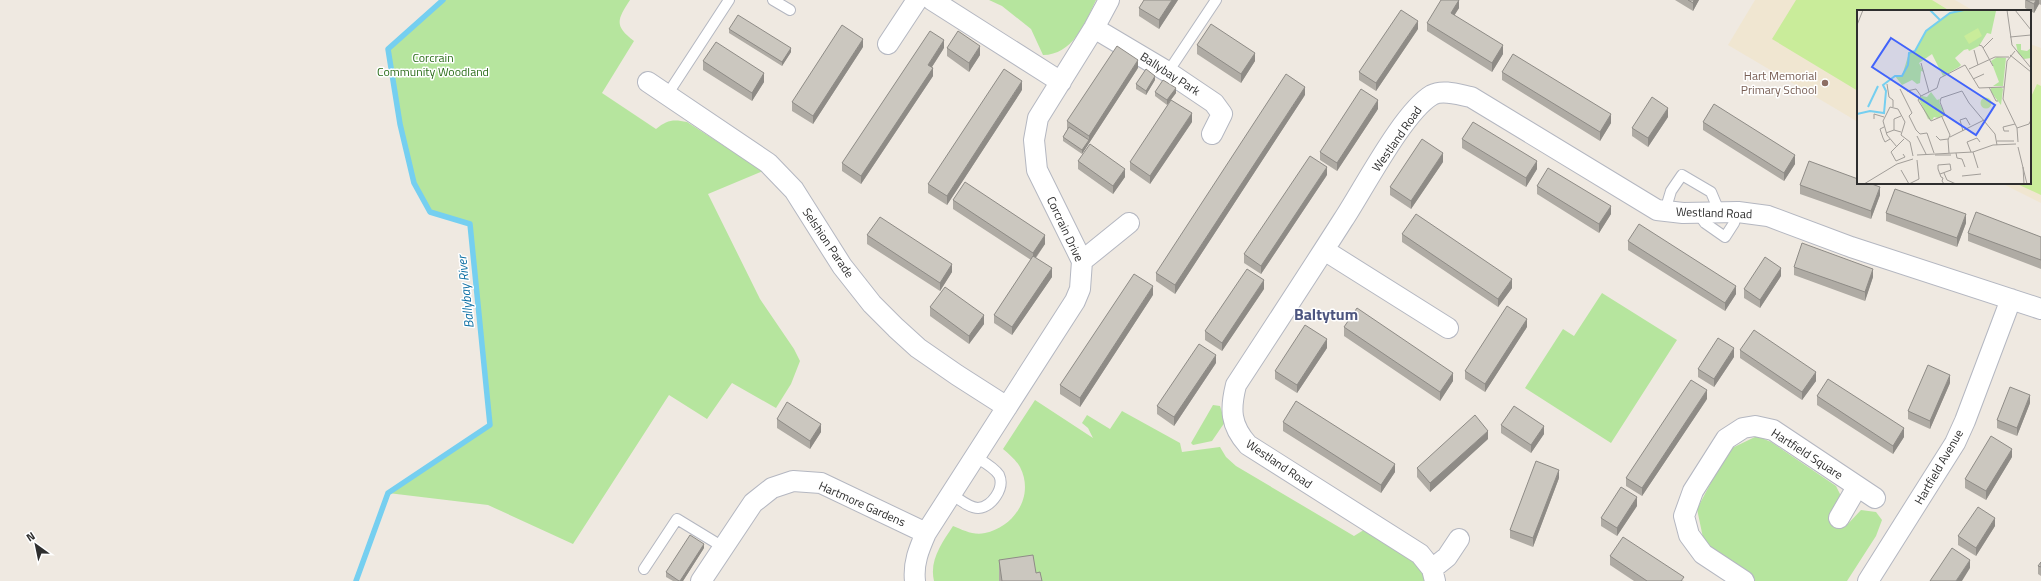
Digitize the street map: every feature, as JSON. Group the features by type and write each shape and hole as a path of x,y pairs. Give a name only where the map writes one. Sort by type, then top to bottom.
{"street":[{"path":"888,44 917,0"},
{"path":"932,0 1061,82"},
{"name":"Corcrain Drive","path":"915,581 914,572 916,556 926,533 974,456 1075,301 1080,289 1082,261 1037,170 1034,140 1038,118 1094,28 1109,0"},
{"name":"Ballybay Park","path":"1094,28 1168,72 1214,104 1222,114 1212,134"},
{"name":"Selshion Parade","path":"648,82 768,163 794,190 842,266 872,304 918,348 1007,407"},
{"name":"Westland Road","path":"1434,575 1420,554 1248,445 1242,438 1234,420 1231,406 1236,385 1324,250 1396,135 1422,103 1434,94 1450,93 1471,97 1656,210 1729,212 1768,216 1851,247 2041,309"},
{"path":"1082,261 1129,223"},
{"path":"1324,250 1448,328"},
{"name":"Hartfield Avenue","path":"1868,581 1955,443 1965,422 2011,299"},
{"name":"Hartfield Square","path":"1744,581 1703,554 1689,535 1684,516 1693,491 1726,439 1743,428 1755,426 1772,430 1875,498"},
{"name":"Hartmore Gardens","path":"701,581 752,503 772,488 793,481 822,482 926,533"},
{"path":"1838,518 1857,487"},
{"path":"1434,575 1459,540"}],"lane":[{"path":"667,95 729,0"},
{"path":"773,0 790,10"},
{"path":"1168,72 1216,0"},
{"path":"1665,211 1671,191 1682,175 1711,192 1729,212 1734,223 1725,237 1705,223 1697,212"},
{"path":"951,494 967,504 978,508 989,504 997,495 1001,484 999,475 991,467 974,456"},
{"path":"644,569 677,519 723,547"}],"shaded area":[{"name":"Hart Memorial Primary School","path":"1755,0 1955,0 1972,10 1857,10 1857,121 1728,45"},
{"path":"2031,44 2041,48 2041,203 2003,184 2031,184"}],"green space":[{"name":"Corcrain Community Woodland","path":"443,0 630,0 622,13 620,22 623,31 634,41 602,93 656,129 670,121 687,122 763,171 708,194 760,299 794,349 800,361 791,384 776,408 732,383 707,419 669,395 573,544 488,505 388,493 490,425 470,224 430,212 414,183 400,124 388,49"},
{"path":"989,0 1096,0 1082,28 1070,44 1053,54 1043,55 1031,29 1002,6"},
{"path":"1796,0 1932,0 1948,10 1857,10 1857,90 1772,39"},
{"path":"2037,84 2041,86 2041,195 2017,184 2031,184 2031,97"},
{"path":"1602,293 1677,340 1611,443 1525,388 1563,329 1574,336"},
{"path":"1035,400 1093,438 1088,428 1082,423 1087,415 1110,429 1122,411 1180,443 1182,452 1220,447 1226,457 1236,466 1354,536 1367,528 1418,565 1427,581 934,581 933,566 935,559 941,545 953,526 973,533 985,533 995,530 1005,524 1019,509 1025,489 1024,478 1018,464 1003,449"},
{"path":"1213,405 1220,406 1225,422 1212,441 1193,445 1191,443"},
{"path":"1757,436 1771,442 1836,486 1841,496 1831,516 1845,527 1861,510 1876,512 1882,520 1876,536 1847,581 1751,581 1706,552 1697,509 1728,450"}],"building":[{"path":"1144,0 1172,0 1159,20 1139,8"},
{"path":"1441,0 1459,0 1451,13 1503,45 1492,63 1427,23"},
{"path":"2026,0 2036,0 2034,4"},
{"path":"1401,10 1418,21 1376,83 1359,72"},
{"path":"738,15 791,48 782,62 729,29"},
{"path":"1211,24 1255,53 1241,74 1197,45"},
{"path":"842,25 863,39 813,116 792,102"},
{"path":"930,31 944,40 928,65 933,68 861,176 842,163"},
{"path":"958,31 980,46 969,63 947,48"},
{"path":"716,42 764,73 752,93 703,61"},
{"path":"1117,46 1138,60 1089,136 1067,121"},
{"path":"1513,54 1611,114 1600,132 1502,72"},
{"path":"1004,69 1022,81 947,196 928,184"},
{"path":"1146,69 1155,76 1146,91 1136,84"},
{"path":"1286,74 1305,87 1175,285 1156,273"},
{"path":"1163,80 1176,88 1167,100 1155,92"},
{"path":"1361,89 1378,100 1337,163 1320,152"},
{"path":"1652,97 1668,108 1648,138 1632,128"},
{"path":"1171,100 1192,113 1150,176 1130,162"},
{"path":"1714,104 1795,155 1784,173 1703,122"},
{"path":"1473,122 1537,161 1526,178 1462,139"},
{"path":"1069,127 1089,140 1082,150 1063,137"},
{"path":"1422,139 1443,153 1411,201 1390,187"},
{"path":"1090,144 1125,169 1113,186 1078,161"},
{"path":"1310,156 1327,167 1261,266 1244,254"},
{"path":"1809,161 1857,179 1857,184 1872,184 1880,187 1871,211 1800,185"},
{"path":"1548,168 1611,206 1599,224 1537,186"},
{"path":"965,182 1045,235 1033,253 953,200"},
{"path":"1895,189 1966,214 1957,238 1886,213"},
{"path":"1976,212 2041,237 2041,260 1968,233"},
{"path":"1416,214 1512,279 1498,299 1402,234"},
{"path":"880,217 952,264 940,283 867,235"},
{"path":"1639,224 1736,286 1725,303 1628,241"},
{"path":"1802,243 1873,269 1865,292 1794,267"},
{"path":"1033,256 1052,268 1012,327 994,315"},
{"path":"1765,257 1781,268 1760,300 1744,289"},
{"path":"1247,269 1264,280 1222,343 1205,331"},
{"path":"1134,274 1153,286 1080,398 1060,385"},
{"path":"945,287 984,315 969,336 930,307"},
{"path":"1507,306 1527,319 1485,384 1465,371"},
{"path":"1357,308 1453,373 1440,392 1344,327"},
{"path":"1305,325 1327,339 1297,385 1275,371"},
{"path":"1754,330 1816,372 1802,392 1740,350"},
{"path":"1718,338 1734,348 1714,379 1698,369"},
{"path":"1199,344 1216,355 1174,417 1157,406"},
{"path":"1928,365 1950,375 1930,421 1908,411"},
{"path":"1828,379 1904,428 1893,446 1817,396"},
{"path":"1691,380 1707,390 1642,488 1626,478"},
{"path":"2010,387 2030,395 2017,428 1997,420"},
{"path":"1296,401 1395,464 1381,485 1283,422"},
{"path":"787,402 821,424 810,441 777,419"},
{"path":"1514,406 1544,426 1531,445 1501,425"},
{"path":"1475,415 1488,431 1430,483 1417,468"},
{"path":"1991,436 2012,449 1986,491 1965,479"},
{"path":"1536,461 1559,470 1533,538 1510,530"},
{"path":"1621,487 1637,497 1617,528 1601,518"},
{"path":"1978,507 1995,518 1976,548 1958,536"},
{"path":"690,535 704,544 679,581 666,572"},
{"path":"1623,537 1684,577 1681,581 1647,581 1610,556"},
{"path":"1952,548 1970,560 1956,581 1930,581"},
{"path":"1033,555 1036,573 1040,572 1042,581 1002,581 999,560"}],"waterway":[{"name":"Ballybay River","path":"356,581 388,493 490,425 470,224 430,212 414,183 400,124 388,49 443,0"}],"place":[{"name":"Hart Memorial Primary School","path":"1825,83"}],"district":[{"name":"Baltytum","path":"1326,314"}]}
